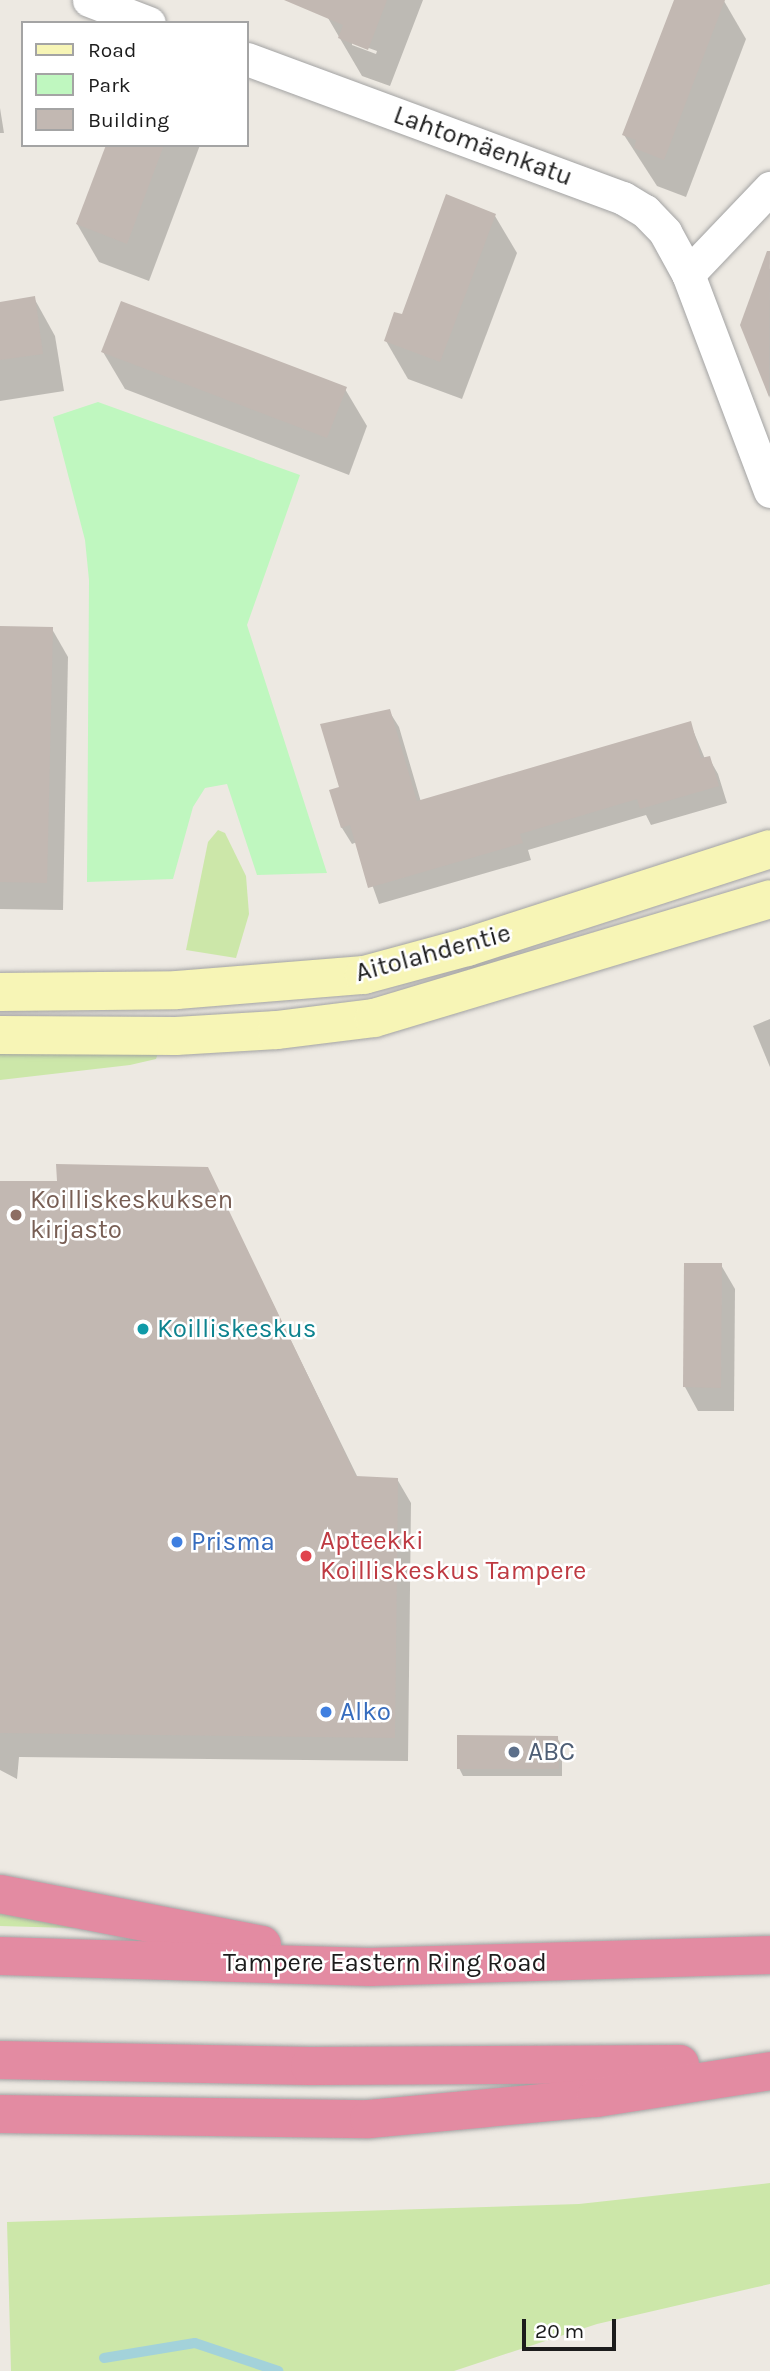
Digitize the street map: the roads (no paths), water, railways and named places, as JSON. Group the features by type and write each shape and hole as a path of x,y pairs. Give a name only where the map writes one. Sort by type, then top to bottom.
{"highway":[{"path":"0,1894 371,1967"},
{"name":"Tampere Eastern Ring Road","path":"0,1956 371,1967 770,1955"},
{"path":"0,2060 310,2066 770,2060"},
{"path":"0,2114 369,2119 596,2098 770,2071"}],"main road":[{"name":"Aitolahdentie","path":"0,992 177,990 364,975 467,947 770,849"},
{"name":"Aitolahdentie","path":"0,1035 176,1036 277,1030 374,1018 770,899"}],"street":[{"path":"89,0 144,21"},
{"name":"Lahtomäenkatu","path":"248,59 623,198 666,232 688,274 770,491"},
{"path":"688,274 770,188"}],"waterway":[{"path":"104,2358 195,2343 278,2371"}],"place":[{"name":"Koilliskeskuksen kirjasto","path":"16,1215"},
{"name":"Koilliskeskus","path":"143,1329"},
{"name":"Prisma","path":"177,1542"},
{"name":"Apteekki Koilliskeskus Tampere","path":"306,1556"},
{"name":"Alko","path":"326,1712"},
{"name":"ABC","path":"514,1752"}]}
